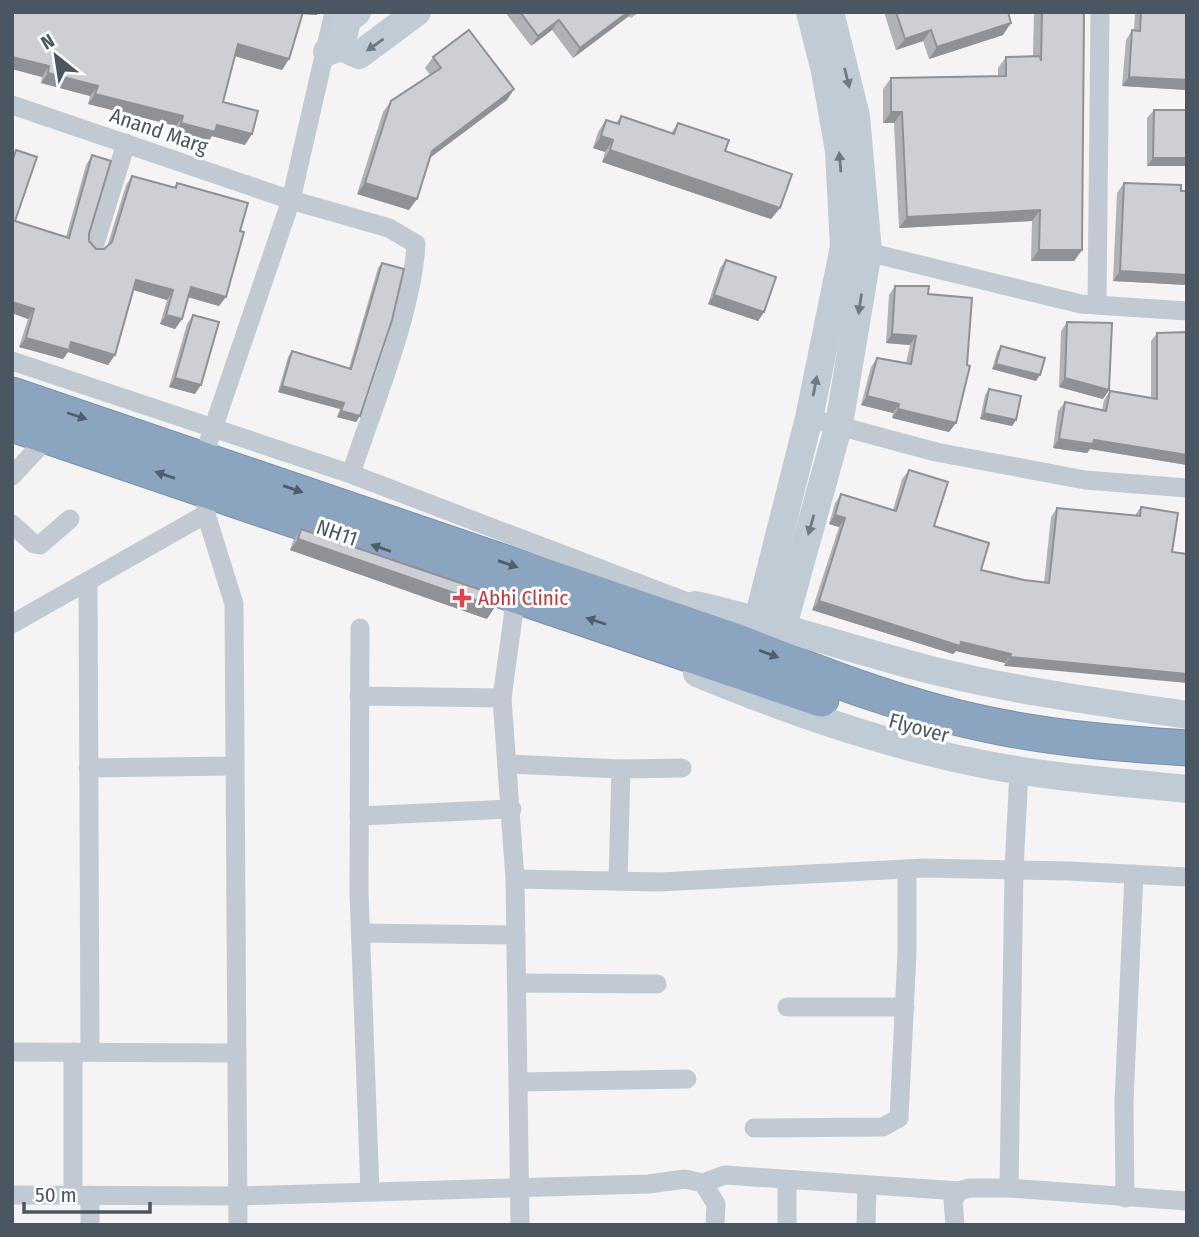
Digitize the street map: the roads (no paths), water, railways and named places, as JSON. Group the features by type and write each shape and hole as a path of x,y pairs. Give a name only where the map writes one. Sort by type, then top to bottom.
{"highway":[{"path":"12,395 207,473 677,623"},
{"name":"NH11","path":"12,424 49,436 207,473 516,595 677,623"},
{"name":"Flyover","path":"677,623 730,668 933,722 998,748 1119,765 1187,770"},
{"name":"Flyover","path":"933,722 999,727 1119,744 1187,748"}],"street":[{"path":"334,12 334,49"},
{"path":"238,1225 234,604 207,473 291,200 334,49 347,20 357,12"},
{"path":"334,49 359,55 417,12"},
{"path":"770,623 808,418 856,249 825,71 810,12"},
{"path":"770,623 839,424 856,249 856,116 830,12"},
{"path":"1097,305 1100,12"},
{"name":"Anand Marg","path":"12,105 291,200 389,228 416,244 415,264 400,323 351,474"},
{"path":"94,247 126,144"},
{"path":"856,249 1081,304 1187,311"},
{"path":"12,360 207,473 351,474 677,623 770,623 931,670 1052,694 1187,715"},
{"path":"808,418 839,424 936,452 1084,480 1187,488"},
{"path":"12,476 49,436"},
{"path":"12,624 88,581 207,473"},
{"path":"12,523 34,544 40,545 71,519"},
{"path":"88,581 88,768 81,1052 82,1195 90,1225"},
{"path":"516,595 502,698 515,879 520,1225"},
{"path":"677,623 684,667 770,703 904,744 1019,771 1187,789"},
{"path":"360,628 361,933 370,1192"},
{"path":"359,696 502,698"},
{"path":"507,764 621,769 682,768"},
{"path":"88,768 235,766"},
{"path":"618,881 621,769"},
{"path":"1009,1188 1014,870 1019,771"},
{"path":"359,816 512,809"},
{"path":"515,879 660,882 907,869 1187,877"},
{"path":"754,1128 883,1127 900,1118 907,869"},
{"path":"1125,1198 1125,1102 1134,874"},
{"path":"361,933 516,935"},
{"path":"517,983 657,984"},
{"path":"787,1007 905,1007"},
{"path":"12,1052 237,1053"},
{"path":"519,1082 687,1079"},
{"path":"12,1195 237,1196 649,1184 685,1179 703,1183 725,1175 959,1191 970,1188 1009,1188 1187,1201"},
{"path":"787,1180 787,1225"},
{"path":"703,1183 716,1203 715,1225"},
{"path":"866,1225 867,1185"},
{"path":"955,1225 953,1200 959,1191"}],"place":[{"name":"Abhi Clinic","path":"462,598"}]}
